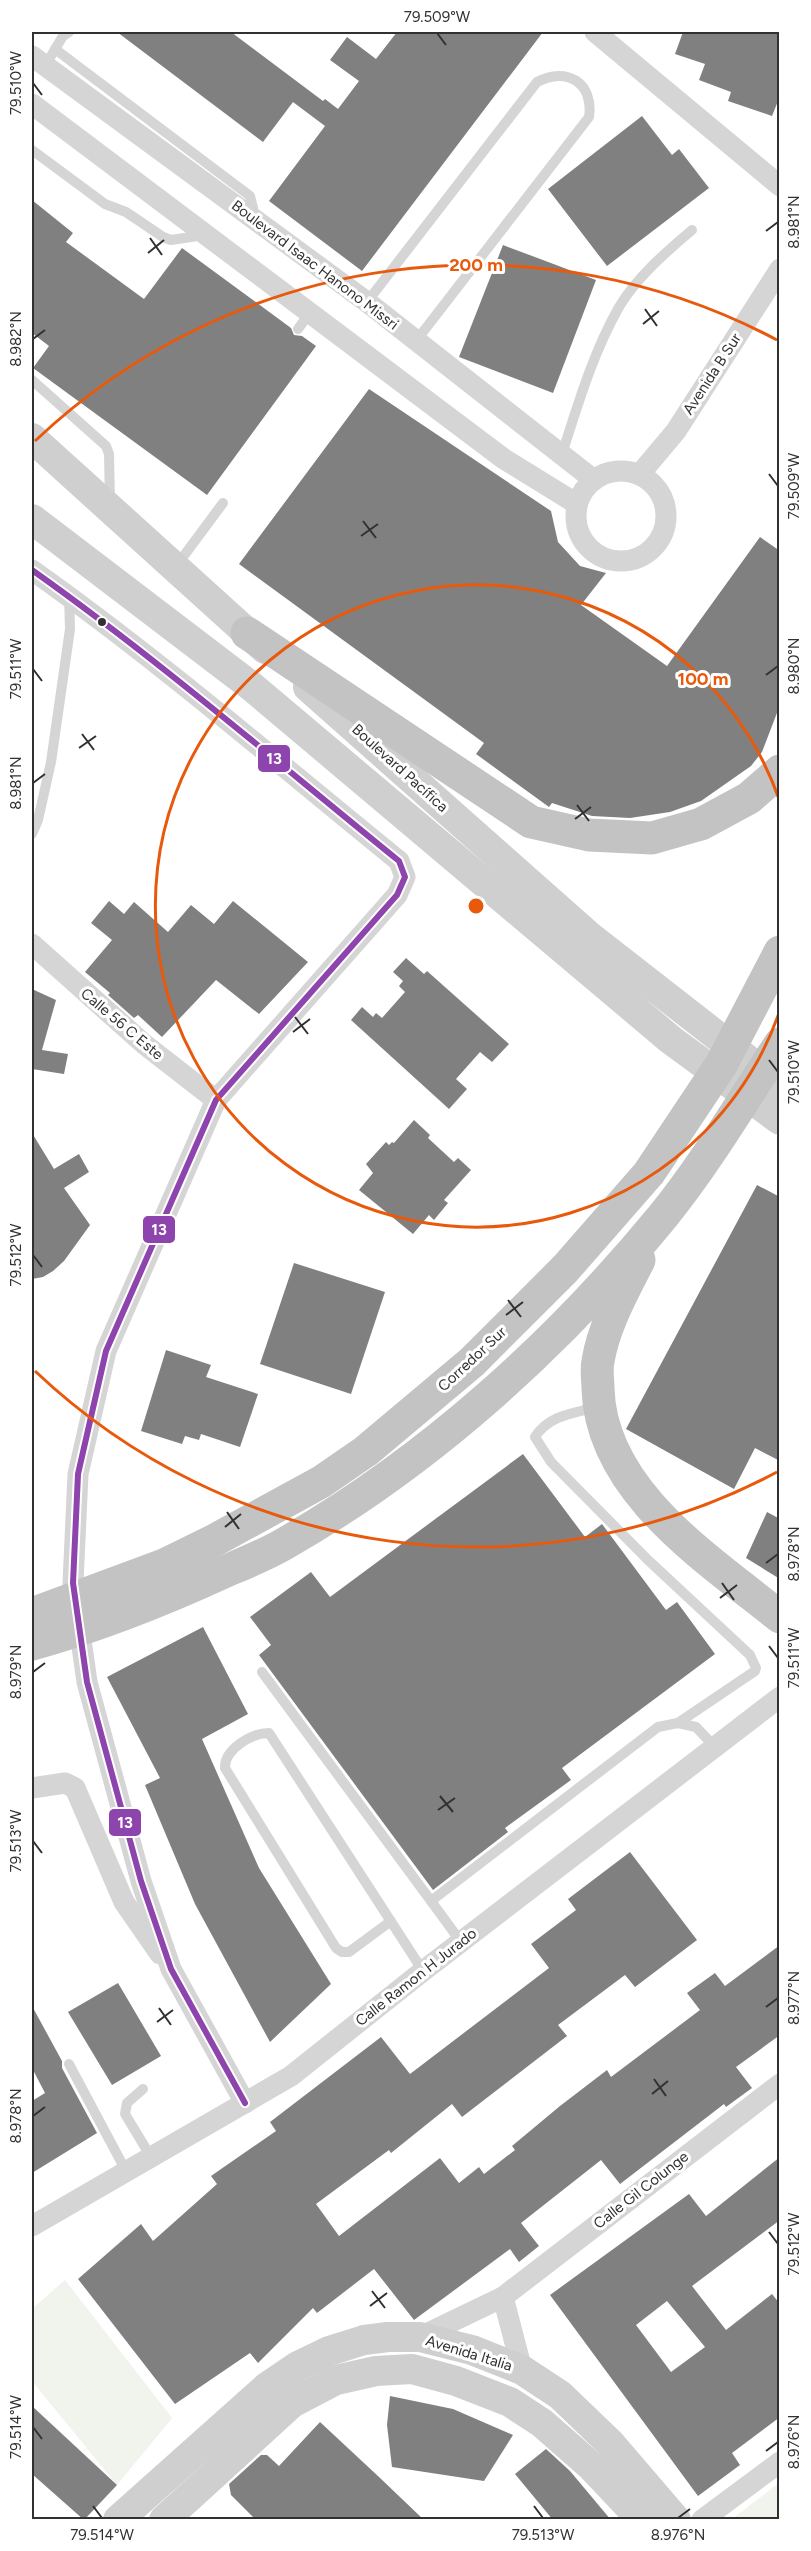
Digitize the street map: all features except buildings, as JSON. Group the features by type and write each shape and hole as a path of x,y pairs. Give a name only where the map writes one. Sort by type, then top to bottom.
{"highway":[{"path":"247,633 531,822 589,835 652,838 700,824 720,814 749,798 780,771"},
{"name":"Corredor Sur","path":"32,1614 164,1565 301,1493 366,1451 472,1362 565,1269 649,1173 721,1065 780,952"},
{"path":"32,1644 178,1594 272,1550 390,1476 498,1389 573,1317 663,1215 717,1141 780,1044"},
{"path":"663,1215 615,1307 597,1363 599,1406 611,1448 639,1492 709,1562 772,1606"}],"street":[{"path":"595,32 780,186"},
{"name":"Boulevard Isaac Hanono Missri","path":"44,57 248,215 367,302 594,480"},
{"path":"32,105 204,235 303,321 504,459 577,504"},
{"name":"Avenida B Sur","path":"639,475 676,431 780,269"},
{"name":"Boulevard Pacífica","path":"32,438 247,633 579,945 671,1040 780,1120"},
{"path":"608,472 639,475 652,482 661,494 666,508 666,523 661,537 652,549 640,558 626,562 611,561 591,551 578,533 575,519 577,504 583,490 608,472"},
{"path":"37,523 70,527 134,579 154,587 164,582 175,568"},
{"name":"Boulevard Pacífica","path":"37,523 251,686 579,945 780,1085"},
{"path":"32,570 69,596 399,861 405,877 397,895 216,1100 106,1351 78,1474 73,1583 87,1682 141,1881 171,1969"},
{"name":"Calle 56 C Este","path":"32,944 144,1044 216,1100"},
{"name":"Calle Ramon H Jurado","path":"32,2226 291,2076 423,1971 780,1697"},
{"path":"32,1788 65,1783 75,1788 124,1902 171,1969 245,2103"},
{"name":"Calle Gil Colunge","path":"420,2337 503,2297 780,2084"},
{"path":"503,2297 522,2370"},
{"name":"Avenida Italia","path":"122,2518 267,2386 298,2366 329,2351 364,2340 420,2337 472,2350 522,2370 560,2394 610,2443 676,2520"},
{"name":"Avenida Italia","path":"164,2520 292,2403 336,2380 376,2371 412,2369 456,2381 510,2402 542,2423 591,2466 642,2520"},
{"path":"702,2520 780,2462"}],"lane":[{"path":"44,57 64,33"},
{"path":"367,302 537,82 548,76 562,75 576,80 588,95 589,117 416,341"},
{"path":"32,150 105,204 126,212 163,237 171,240 204,235"},
{"path":"562,454 589,370 620,306 659,258 692,230"},
{"path":"32,380 106,446 109,454 110,509"},
{"path":"175,568 223,502"},
{"path":"32,834 38,820 51,762 70,629 69,596"},
{"path":"432,1901 658,1727 678,1723 755,1671 756,1665 750,1655 648,1560 551,1462 536,1437 540,1430 557,1417 599,1406"},
{"path":"262,1672 461,1942"},
{"path":"678,1723 696,1727 715,1747"},
{"path":"391,1921 348,1952 342,1952 336,1948 225,1768 228,1754 254,1736 269,1733 391,1921 423,1971"},
{"path":"69,2064 126,2171"},
{"path":"143,2089 126,2103 125,2114 151,2157"}],"shaded area":[{"path":"65,2280 172,2418 117,2485 32,2381 32,2309"},
{"path":"779,2483 779,2519 732,2519"}],"transit line":[{"name":"13","path":"32,570 218,712 399,861 405,877 397,895 216,1100 106,1351 78,1474 73,1583 87,1682 141,1881 171,1969 245,2103"}]}
